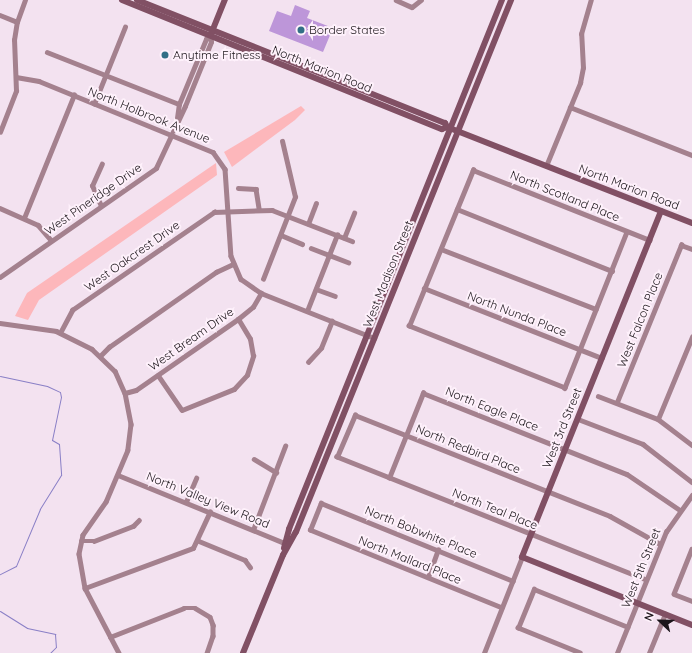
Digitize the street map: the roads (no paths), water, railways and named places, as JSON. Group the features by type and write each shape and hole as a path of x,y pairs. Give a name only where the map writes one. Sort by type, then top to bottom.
{"street":[{"path":"0,132 16,91 17,22 26,0"},
{"name":"North Marion Road","path":"122,0 446,123 451,129 692,223"},
{"name":"North Marion Road","path":"137,0 211,34"},
{"path":"211,34 225,0"},
{"path":"396,0 412,7 421,0"},
{"name":"West Madison Street","path":"243,653 283,555 367,335 502,0"},
{"name":"West Madison Street","path":"287,544 374,338 451,129 511,0"},
{"path":"546,166 570,107 583,68 581,34 591,0"},
{"path":"0,15 17,22"},
{"path":"94,104 125,27"},
{"name":"West Pineridge Drive","path":"176,122 179,104 206,39 211,34"},
{"name":"West Pineridge Drive","path":"0,277 152,171 161,160 211,42 211,34"},
{"path":"46,52 179,104"},
{"name":"North Holbrook Avenue","path":"16,78 34,80 211,150 220,158 225,169 233,264 240,279 261,293 374,338"},
{"path":"24,218 74,95"},
{"path":"570,107 692,155"},
{"path":"263,279 289,216 295,192 282,141"},
{"path":"101,206 92,186 102,164"},
{"name":"North Scotland Place","path":"457,209 472,170 650,240"},
{"path":"238,188 256,189 259,209"},
{"path":"308,224 316,203"},
{"path":"0,208 38,225 51,240"},
{"name":"West Oakcrest Drive","path":"60,333 74,309 206,216 228,210 259,209 289,216 352,241"},
{"path":"612,271 457,209 409,326 565,388 580,349 612,271 627,232"},
{"name":"West 3rd Street","path":"484,653 661,211"},
{"path":"344,238 354,213"},
{"path":"281,235 302,244"},
{"path":"307,311 338,235"},
{"name":"West Falcon Place","path":"617,402 681,245 692,249"},
{"path":"311,248 348,262"},
{"path":"440,250 596,309"},
{"path":"100,356 109,347 216,272 233,264"},
{"name":"North Nunda Place","path":"424,288 602,358"},
{"path":"316,289 335,296"},
{"name":"West Bream Drive","path":"125,394 158,375 238,319 253,307 261,293"},
{"path":"158,375 182,410 234,389 247,375 252,356 250,339 238,319"},
{"path":"308,362 322,348 332,321"},
{"path":"0,323 12,322 60,333 100,356 115,372 125,394 131,432 128,450 104,506 81,541 79,564 85,588 118,653"},
{"path":"658,419 692,336"},
{"name":"North Eagle Place","path":"406,435 423,393 636,478 680,510"},
{"path":"598,396 658,419 692,444"},
{"name":"North Redbird Place","path":"338,457 355,415 616,518 660,544"},
{"path":"578,418 643,444 692,482"},
{"path":"389,478 406,435"},
{"path":"253,530 276,472 284,446"},
{"name":"North Teal Place","path":"338,457 646,580"},
{"path":"254,459 276,472"},
{"name":"North Valley View Road","path":"118,475 287,544"},
{"path":"186,502 196,478"},
{"name":"West 5th Street","path":"617,653 660,544 680,510 692,495"},
{"name":"North Mallard Place","path":"321,502 310,530 502,608"},
{"name":"North Bobwhite Place","path":"321,502 513,581"},
{"path":"85,588 193,548 199,541 210,512"},
{"path":"81,541 94,541 114,534 133,526 139,520"},
{"path":"199,541 245,560 250,567"},
{"path":"692,549 674,594 692,601"},
{"path":"428,577 438,550"},
{"path":"522,558 692,625"},
{"path":"580,653 518,628 534,589 628,627"},
{"path":"110,637 184,608 195,608 210,617 213,625 213,636 207,653"},
{"path":"649,653 665,614"}],"waterway":[{"path":"0,376 47,386 60,392 61,397 52,440 59,444 61,475 40,509 16,566 0,574"},
{"path":"0,611 27,628 55,634 56,647 50,653"}],"place":[{"name":"Border States","path":"301,30"},
{"name":"Anytime Fitness","path":"165,55"}]}
